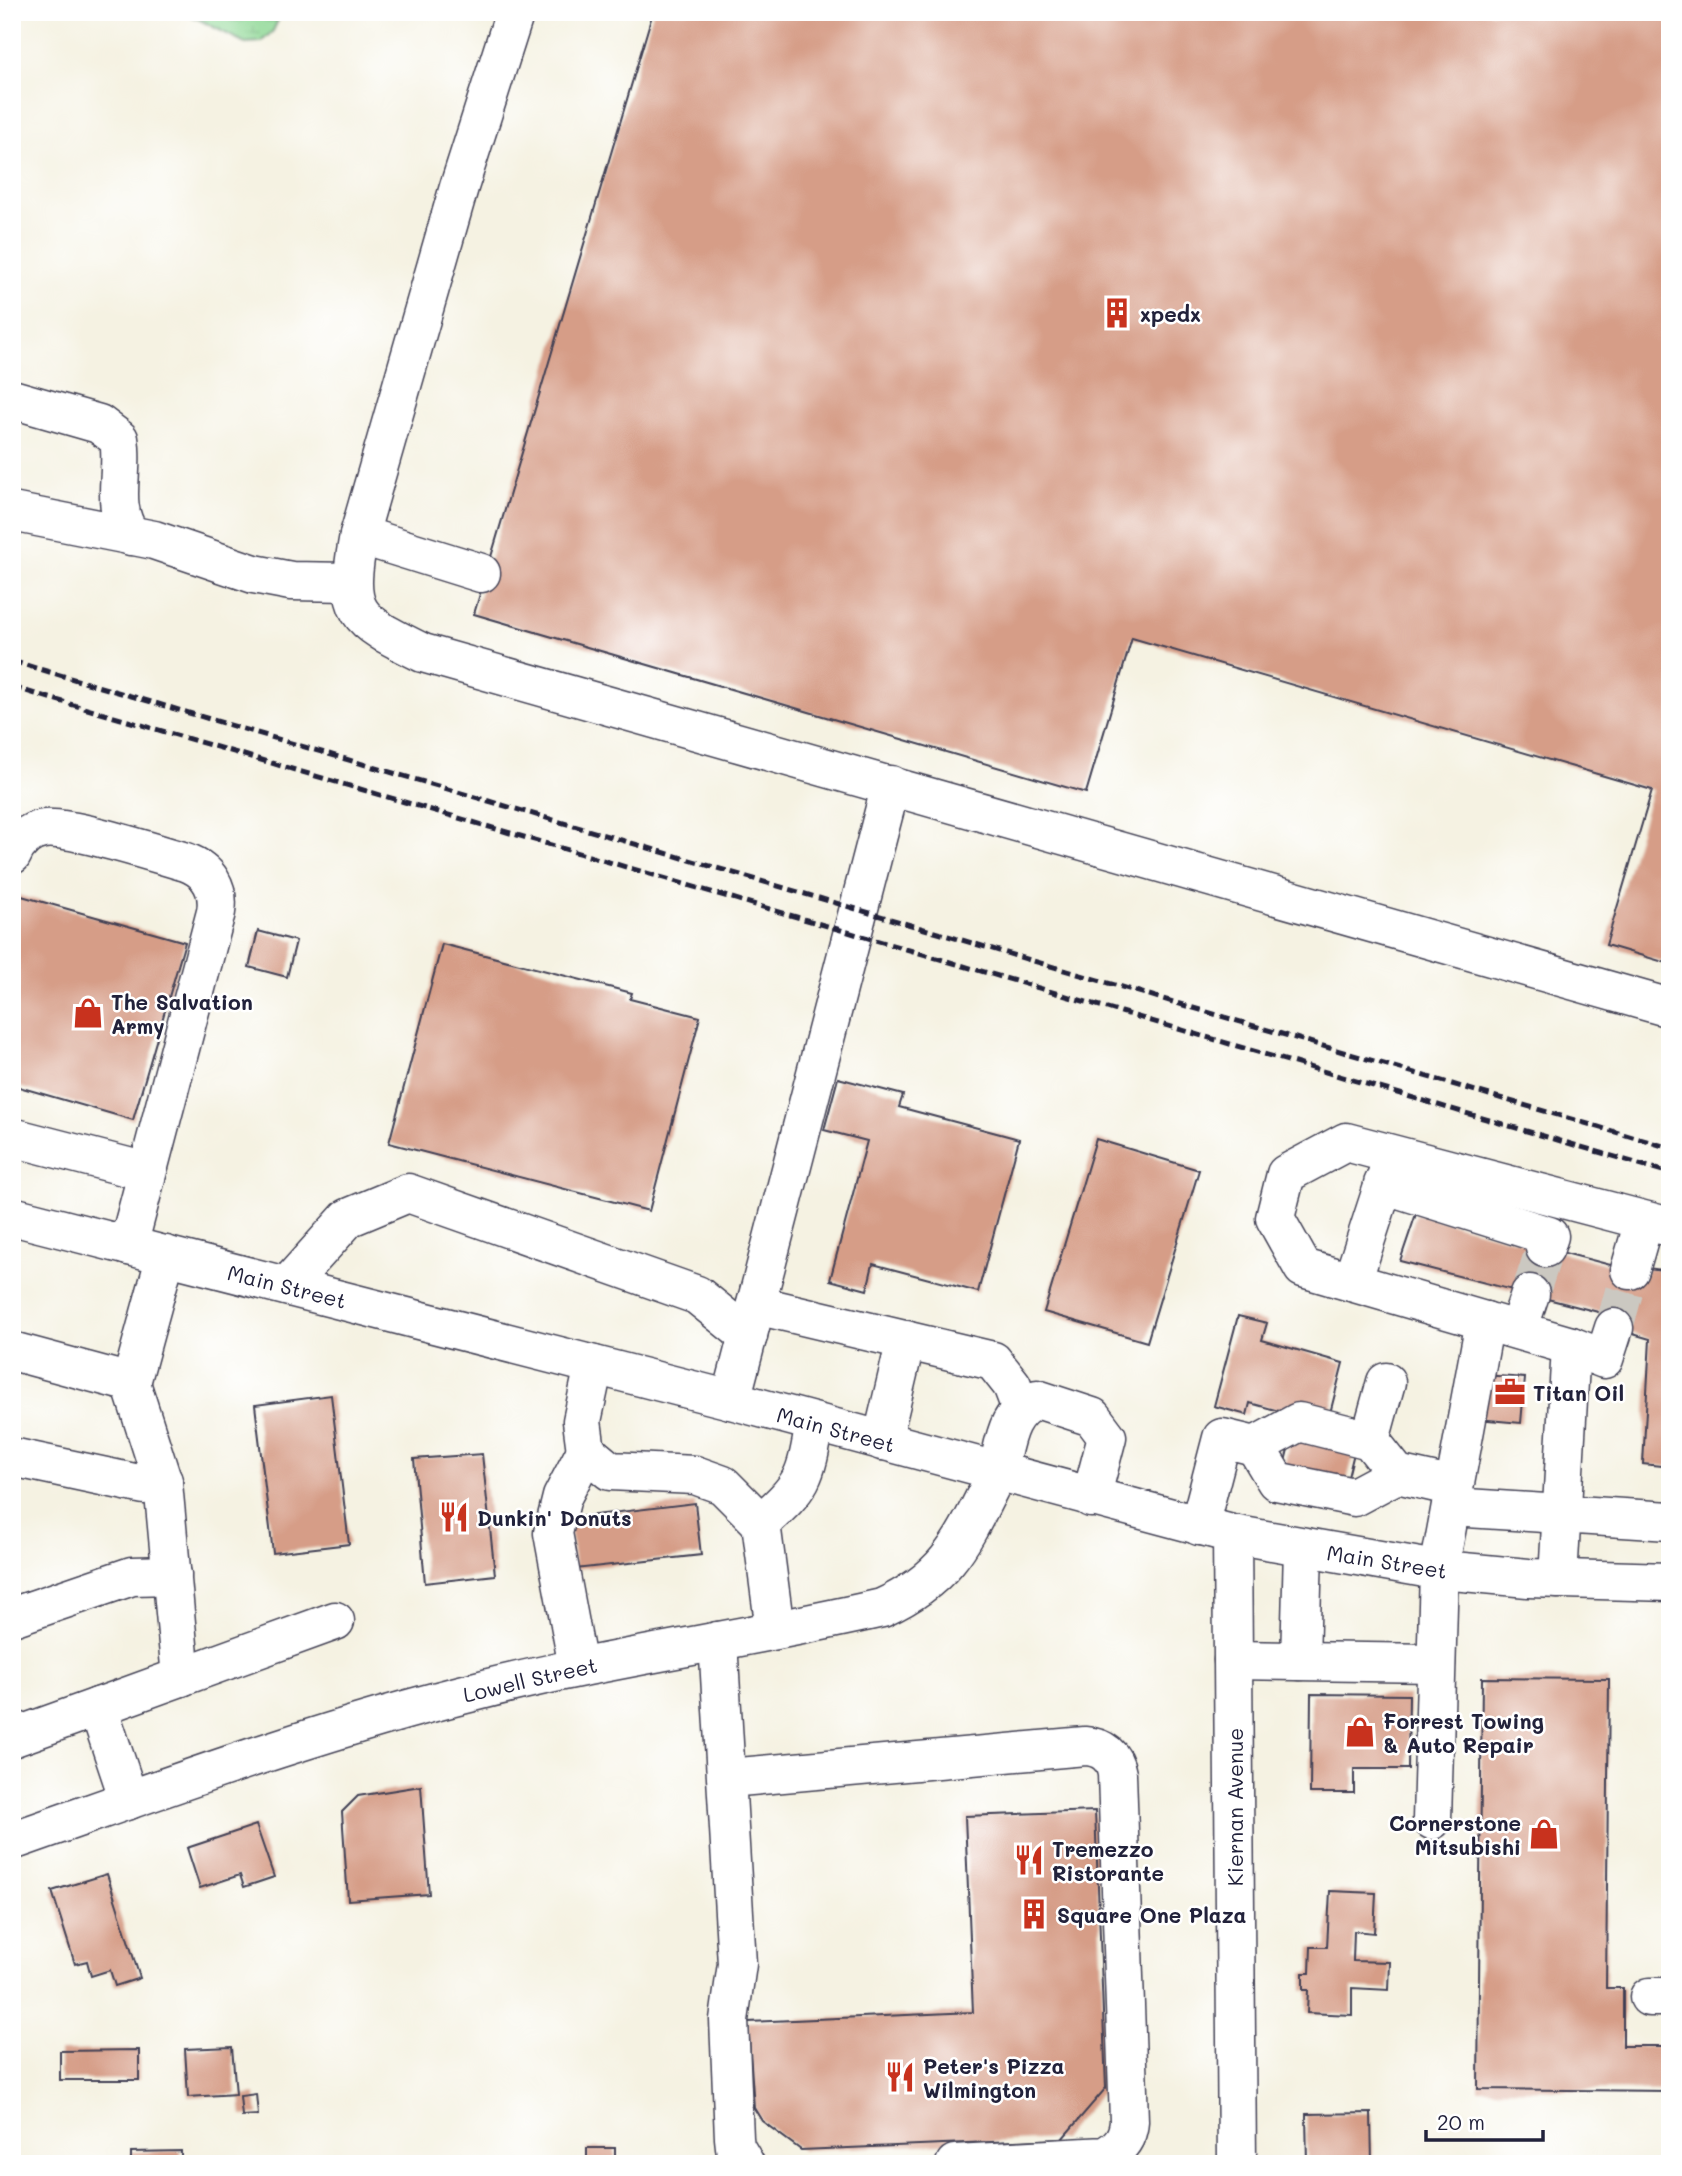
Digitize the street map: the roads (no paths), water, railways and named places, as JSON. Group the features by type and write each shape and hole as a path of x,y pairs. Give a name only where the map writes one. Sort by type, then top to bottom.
{"main road":[{"path":"515,12 459,187 359,535 350,582 359,611 367,623 423,653 1670,1009"},
{"path":"12,399 99,424 119,439 122,457 117,496 120,520 131,536"},
{"path":"12,512 154,540 254,574 291,581 350,582"},
{"path":"359,535 481,573"},
{"path":"731,1400 891,785"},
{"path":"12,855 19,842 34,831 61,829 186,862 203,870 214,885 216,912 128,1246"},
{"path":"12,1137 147,1172"},
{"path":"1545,1248 1549,1236 1388,1169 1346,1142 1286,1174 1275,1218 1303,1268 1502,1325 1604,1359 1614,1328"},
{"path":"1388,1169 1657,1224 1630,1270"},
{"path":"1352,1282 1388,1169"},
{"path":"287,1286 348,1218 408,1193 697,1295 752,1321 906,1340 993,1361 1012,1385 1020,1406 1037,1399 1092,1417 1107,1437 1091,1498"},
{"name":"Main Street","path":"12,1216 731,1400 1216,1530 1303,1548 1439,1570 1558,1579 1670,1582"},
{"path":"166,1255 131,1383 163,1481 181,1677"},
{"path":"1432,1820 1439,1570 1467,1415 1502,1325 1530,1294"},
{"path":"882,1441 906,1340"},
{"path":"1558,1579 1571,1346"},
{"path":"12,1351 131,1383"},
{"path":"578,1667 554,1533 562,1497 586,1451 582,1421 594,1365"},
{"path":"1370,1440 1386,1382"},
{"name":"Lowell Street","path":"12,1841 379,1717 578,1667 882,1608 913,1594 937,1575 958,1548 997,1473 1010,1423 1020,1406"},
{"path":"1397,1474 1354,1497 1276,1481 1255,1446 1299,1422 1370,1440 1397,1474 1452,1497 1561,1513 1670,1521"},
{"path":"761,1523 793,1494 806,1472 815,1423"},
{"name":"Kiernan Avenue","path":"1237,2164 1233,1660 1216,1530 1222,1438 1255,1446"},
{"path":"586,1451 610,1471 695,1475 723,1485 761,1523 775,1630"},
{"path":"12,1457 144,1485 163,1481"},
{"path":"1300,1661 1303,1548"},
{"path":"12,1617 132,1576 172,1575"},
{"path":"12,1738 335,1621"},
{"path":"718,1641 737,1964 729,2020 733,2138 745,2164"},
{"path":"1233,1660 1436,1663"},
{"path":"97,1707 129,1800"},
{"path":"728,1778 1085,1746 1099,1748 1110,1755 1117,1774 1129,2121 1125,2138 1120,2146 1105,2156 955,2164"}],"tunnel":[{"path":"1530,1294 1545,1248"},
{"path":"1614,1328 1630,1270"}],"railway":[{"path":"12,661 1670,1148"},
{"path":"12,687 1670,1173"}],"place":[{"name":"xpedx","path":"1117,313"},
{"name":"The Salvation Army","path":"88,1013"},
{"name":"Titan Oil","path":"1510,1392"},
{"name":"Dunkin' Donuts","path":"454,1517"},
{"name":"Forrest Towing & Auto Repair","path":"1360,1732"},
{"name":"Cornerstone Mitsubishi","path":"1544,1834"},
{"name":"Tremezzo Ristorante","path":"1029,1860"},
{"name":"Square One Plaza","path":"1034,1914"},
{"name":"Peter's Pizza Wilmington","path":"900,2077"}]}
